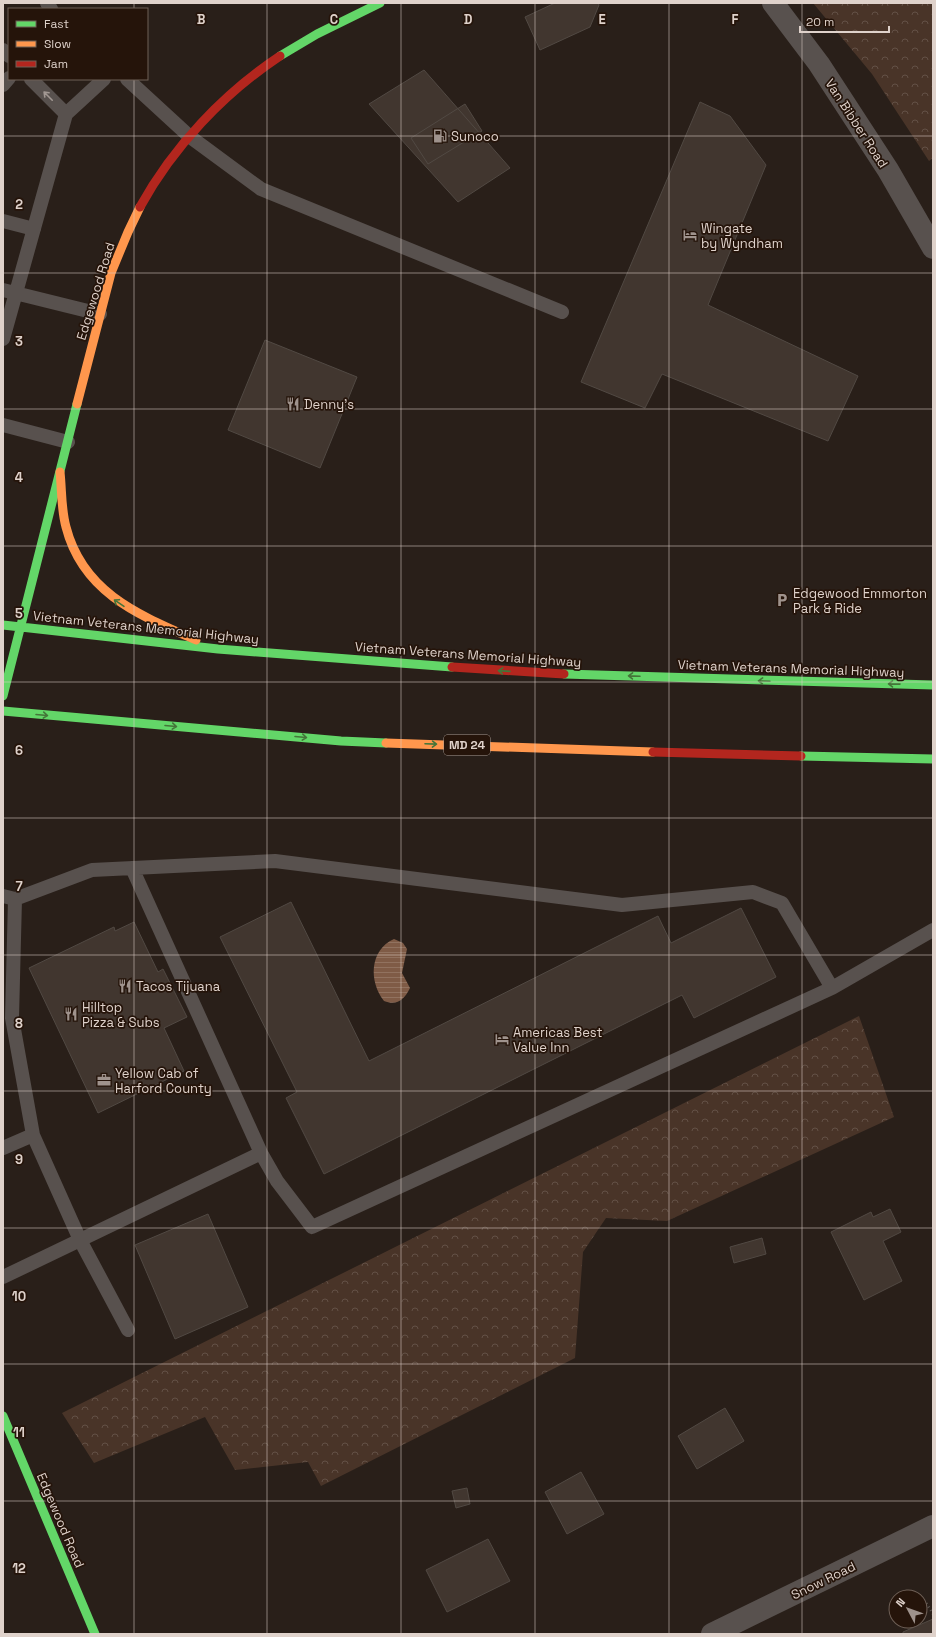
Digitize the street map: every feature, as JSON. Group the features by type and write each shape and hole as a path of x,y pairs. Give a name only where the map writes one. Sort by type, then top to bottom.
{"main road":[{"name":"Edgewood Road","path":"3,696 100,314 115,260 135,216 159,176 190,136 220,103 259,71 306,40 380,3"},
{"path":"60,472 66,528 76,555 89,576 106,593 137,614 218,650"},
{"name":"Vietnam Veterans Memorial Highway","path":"3,625 218,650 538,673 933,685"},
{"name":"MD 24","path":"3,711 341,741 711,754 933,759"},
{"name":"Edgewood Road","path":"3,1416 94,1634"}],"street":[{"name":"Van Bibber Road","path":"773,3 819,64 888,170 933,248"},
{"name":"Snow Road","path":"712,1634 933,1526"}],"lane":[{"path":"32,80 66,114"},
{"path":"3,339 9,292 34,229 66,114 103,80"},
{"path":"128,80 190,136 261,189 463,273 562,312"},
{"path":"3,220 34,229"},
{"path":"9,292 100,314"},
{"path":"3,425 68,442"},
{"path":"128,1330 80,1240 33,1135 8,1016 9,898 92,870 275,861 622,905 753,892 782,903 832,988"},
{"path":"132,868 261,1153 277,1181 312,1227 832,988 933,930"},
{"path":"3,1148 33,1135"},
{"path":"3,1277 261,1153"}],"green space":[{"path":"813,3 933,3 933,158 929,161 872,74"},
{"path":"859,1016 894,1117 667,1221 606,1218 583,1252 575,1358 321,1486 308,1462 235,1470 205,1417 94,1463 62,1413"}],"shaded area":[{"path":"394,939 403,943 407,949 402,973 410,988 403,999 393,1003 384,1001 379,993 374,976 374,967 376,958 380,951 386,944"}],"building":[{"path":"555,3 598,3 599,5 590,27 540,50 525,17"},
{"name":"Sunoco","path":"424,70 510,168 458,202 369,104"},
{"name":"Wingate by Wyndham","path":"700,102 730,116 766,165 708,305 858,376 828,441 662,374 645,408 581,382"},
{"path":"465,104 482,131 428,164 411,138"},
{"name":"Denny's","path":"265,340 357,377 320,468 228,430"},
{"name":"Americas Best Value Inn","path":"291,902 369,1061 658,916 671,943 741,908 776,977 694,1018 682,995 324,1174 286,1098 297,1092 220,937"},
{"path":"134,922 158,972 163,969 187,1017 164,1028 184,1071 98,1113 29,968 114,927 115,931"},
{"path":"890,1209 901,1232 883,1241 902,1281 864,1300 831,1232 871,1212 873,1217"},
{"path":"208,1214 248,1307 175,1339 135,1245"},
{"path":"762,1238 766,1254 734,1263 730,1247"},
{"path":"725,1408 744,1441 697,1469 678,1436"},
{"path":"581,1472 604,1514 567,1534 545,1492"},
{"path":"467,1488 470,1504 456,1508 452,1491"},
{"path":"488,1539 510,1581 447,1612 426,1570"},
{"path":"933,1619 933,1634 903,1634 903,1632 910,1629 928,1629 928,1621"}],"traffic: fast":[{"path":"280,56 317,34 380,3"},
{"path":"3,696 77,404"},
{"path":"3,625 218,649 452,667"},
{"path":"564,674 933,685"},
{"path":"3,711 341,741 386,743"},
{"path":"801,756 933,759"},
{"path":"3,1416 95,1634"}],"traffic: slow":[{"path":"77,404 111,273 140,207"},
{"path":"60,472 64,520 74,550 85,569 116,599 134,611 196,640"},
{"path":"386,743 653,752"}],"traffic: jam":[{"path":"140,207 168,163 201,123 239,87 280,56"},
{"path":"452,667 564,674"},
{"path":"653,752 801,756"}],"place":[{"name":"Sunoco","path":"440,136"},
{"name":"Wingate by Wyndham","path":"690,235"},
{"name":"Denny's","path":"293,404"},
{"name":"Edgewood Emmorton Park & Ride","path":"782,600"},
{"name":"Tacos Tijuana","path":"125,986"},
{"name":"Hilltop Pizza & Subs","path":"71,1014"},
{"name":"Americas Best Value Inn","path":"502,1039"},
{"name":"Yellow Cab of Harford County","path":"104,1080"}]}
